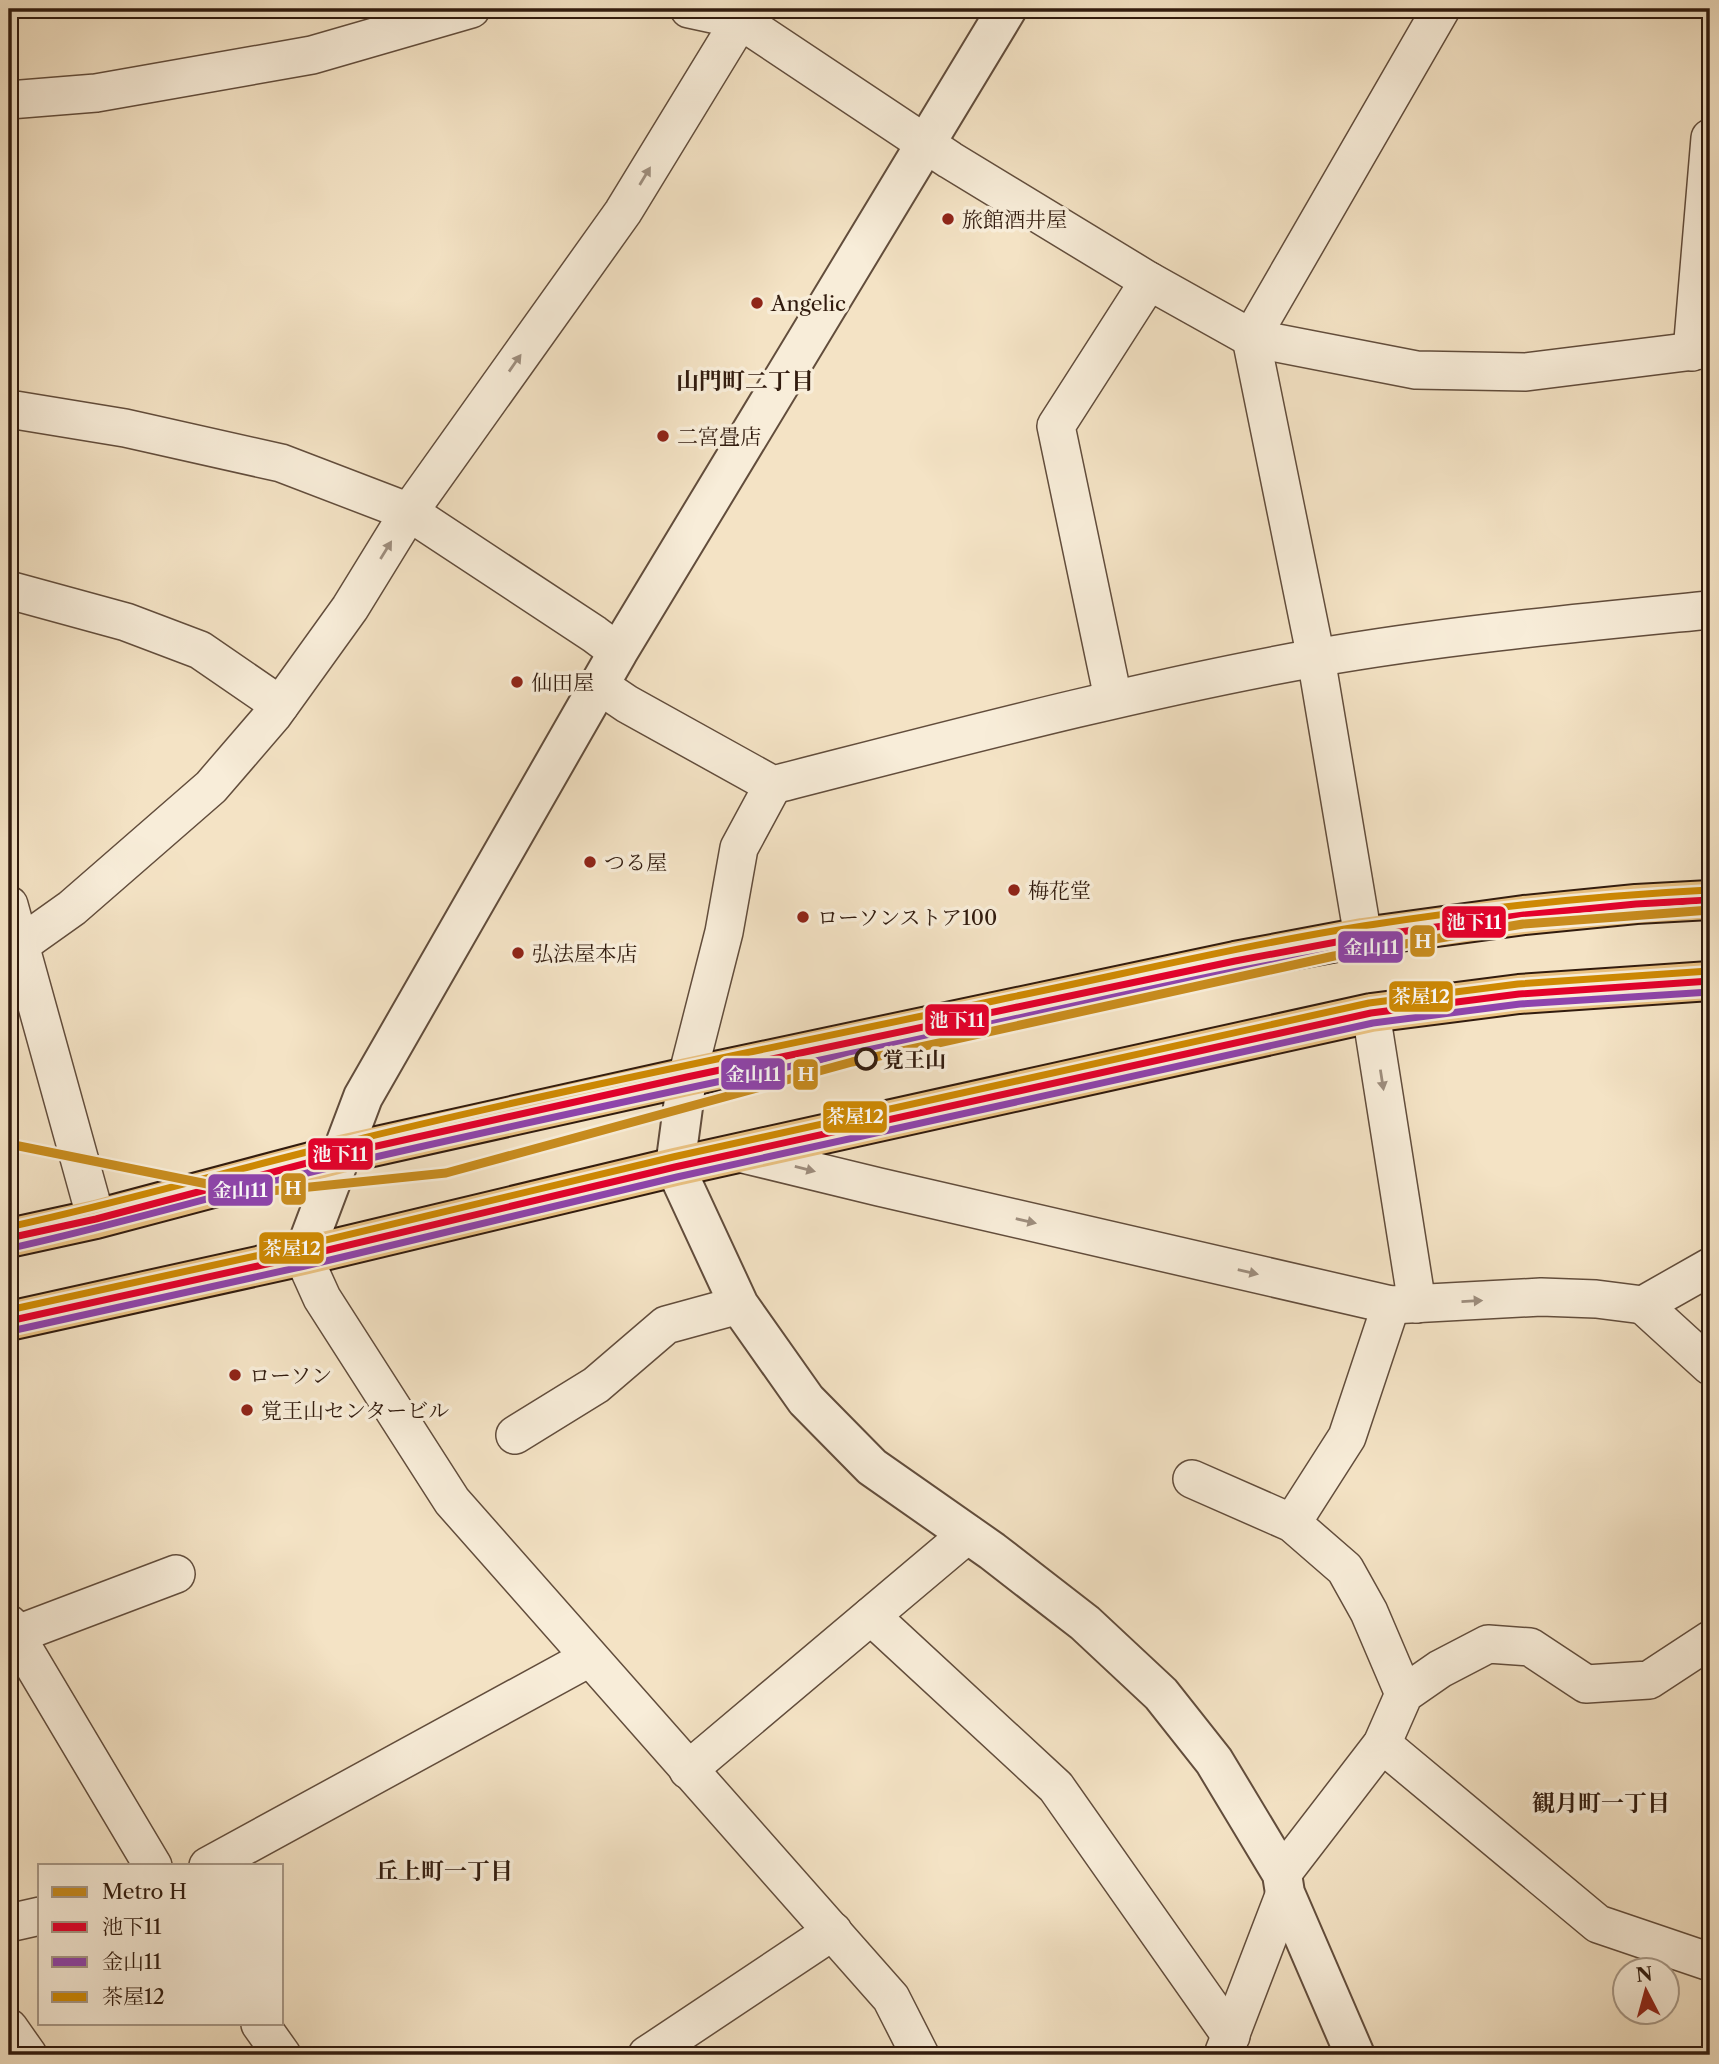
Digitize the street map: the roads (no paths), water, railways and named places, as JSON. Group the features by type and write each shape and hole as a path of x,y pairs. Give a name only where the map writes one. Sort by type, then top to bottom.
{"main road":[{"path":"9,1238 96,1219 341,1154 687,1077 1222,964 1363,937 1524,915 1710,900"},
{"path":"9,1321 675,1167 1371,1013 1519,994 1710,981"}],"street":[{"path":"9,100 96,93 312,55 471,9"},
{"path":"689,9 742,12 926,143 1149,281 1251,338 1416,370 1526,372 1701,350 1710,138"},
{"path":"920,2055 891,1998 452,1502 322,1298 303,1255 363,1097 618,652 1007,9"},
{"path":"1363,937 1316,658 1251,338 1441,9"},
{"path":"14,950 72,908 211,787 280,705 350,608 409,512 623,212 742,12"},
{"path":"1113,698 1056,426 1149,281"},
{"path":"9,409 125,428 281,463 409,512 618,652"},
{"path":"9,590 126,621 200,650 280,705"},
{"path":"599,685 627,704 773,785 1113,698 1316,658 1490,632 1710,610"},
{"path":"773,785 739,848 724,932 687,1077 675,1167 739,1305 806,1400 872,1467 968,1534 1085,1623 1161,1693 1214,1761 1283,1883 1355,2055"},
{"path":"9,905 14,950 96,1219"},
{"path":"1292,1523 1347,1437 1404,1304 1371,1013"},
{"path":"739,1153 859,1183 1404,1304 1541,1297 1596,1299 1643,1305 1710,1366"},
{"path":"1643,1305 1710,1267"},
{"path":"515,1435 596,1385 666,1325 739,1305"},
{"path":"1192,1479 1292,1523 1345,1569 1369,1612 1404,1694"},
{"path":"688,1770 968,1534"},
{"path":"152,1864 12,1629 177,1574"},
{"path":"872,1616 1056,1787 1227,2045"},
{"path":"1227,2045 1283,1883 1382,1744 1404,1694 1440,1669 1488,1644 1530,1647 1586,1684 1649,1680 1710,1640"},
{"path":"212,1864 589,1658"},
{"path":"1382,1744 1598,1924 1710,1962"},
{"path":"9,1923 38,1916"},
{"path":"647,2055 833,1931"},
{"path":"261,2025 282,2055"},
{"path":"9,2028 28,2055"}],"metro line":[{"name":"H","path":"9,1144 252,1193 446,1173 852,1062 1334,956 1523,924 1710,910"}],"place":[{"name":"旅館酒井屋","path":"948,219"},
{"name":"Angelic","path":"757,303"},
{"name":"二宮畳店","path":"663,436"},
{"name":"仙田屋","path":"517,682"},
{"name":"つる屋","path":"590,862"},
{"name":"梅花堂","path":"1014,890"},
{"name":"ローソンストア100","path":"803,917"},
{"name":"弘法屋本店","path":"518,953"},
{"name":"覚王山","path":"866,1059"},
{"name":"ローソン","path":"235,1375"},
{"name":"覚王山センタービル","path":"247,1410"}],"district":[{"name":"山門町二丁目","path":"745,381"},
{"name":"観月町一丁目","path":"1601,1803"},
{"name":"丘上町一丁目","path":"444,1871"}]}
